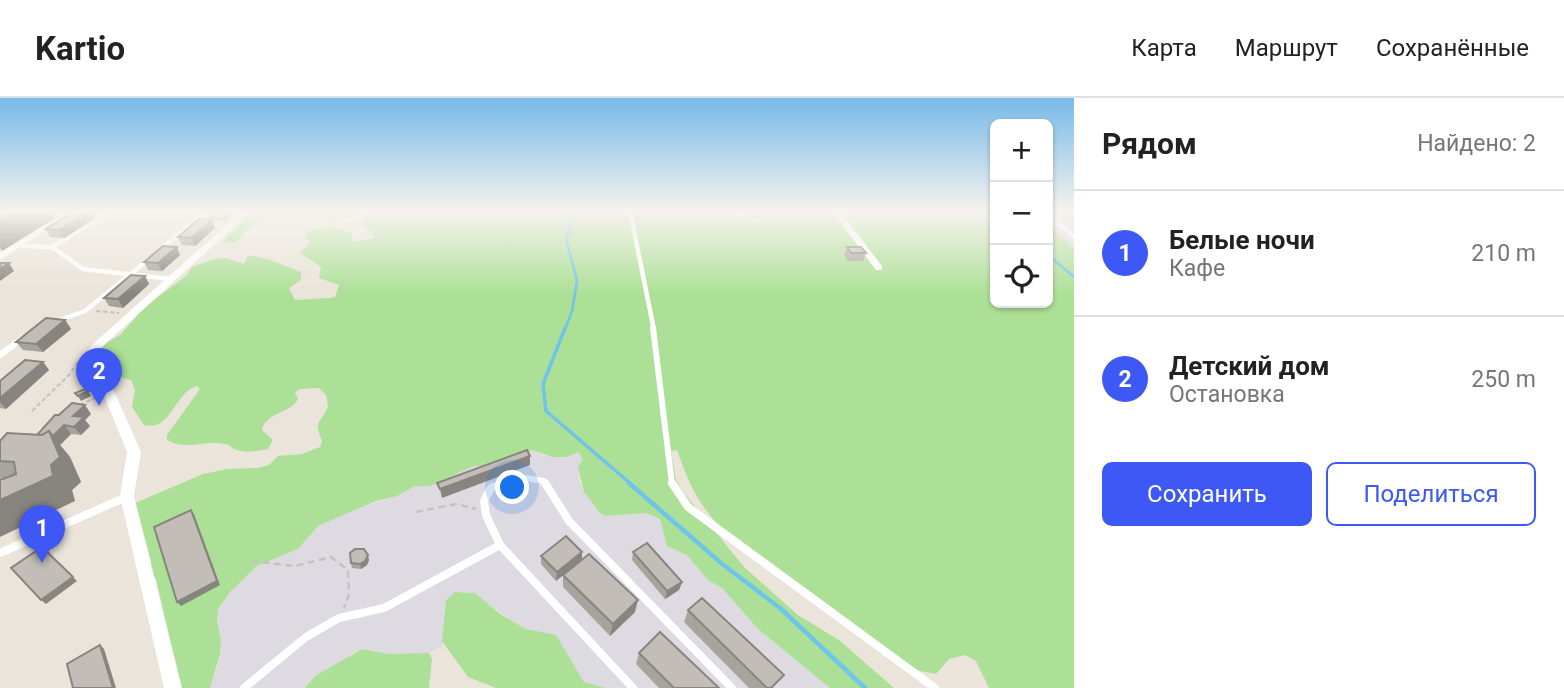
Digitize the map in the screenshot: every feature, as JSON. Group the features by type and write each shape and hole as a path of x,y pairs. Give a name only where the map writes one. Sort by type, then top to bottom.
{"street":[{"path":"0,257 29,239"},
{"path":"173,688 127,496 134,452 89,358 97,346 132,313 216,239"},
{"path":"857,239 879,268"}],"lane":[{"path":"52,247 66,239"},
{"path":"47,324 85,311 174,239"},
{"path":"634,239 654,332 672,484 688,507 935,688"},
{"path":"24,246 52,247 83,269 171,279"},
{"path":"0,355 25,337"},
{"path":"633,688 500,545 484,501 491,488 519,477 544,481 569,521 732,688"},
{"path":"0,553 127,496"},
{"path":"244,688 306,637 340,618 384,608 500,545"}],"path":[{"path":"85,311 132,313"},
{"path":"76,407 108,393"},
{"path":"416,512 456,504 486,511"},
{"path":"251,561 295,566 331,557 348,570 349,595 340,618"}],"shaded area":[{"path":"1062,239 1074,239 1074,249"},
{"path":"532,450 544,456 567,457 578,452 583,459 578,477 580,483 599,513 605,516 647,513 660,519 667,546 687,555 708,580 722,588 758,629 830,688 598,688 584,682 549,634 526,629 468,592 455,592 446,600 443,646 429,653 390,654 369,649 355,651 343,661 315,676 305,688 209,688 220,654 217,613 230,592 257,566 298,549 318,526 362,507 415,486 430,486 474,466 489,466"}],"green space":[{"path":"226,239 240,239 237,242 225,243"},
{"path":"306,239 352,239 352,242 372,239 990,239 990,308 1053,308 1053,239 1063,239 1074,248 1074,688 989,688 976,661 965,655 949,659 936,674 915,670 726,533 696,494 677,450 671,451 676,480 683,492 744,567 798,615 839,640 894,688 830,688 758,629 722,588 708,580 687,555 667,546 660,519 646,513 605,516 600,513 584,492 578,467 583,459 578,452 567,457 552,457 532,450 489,466 474,466 430,486 415,486 397,496 376,501 318,526 298,549 257,566 230,592 219,608 217,618 221,640 220,654 210,688 181,688 135,503 203,474 227,469 258,468 269,465 278,456 302,454 320,447 322,441 318,426 328,406 326,395 319,388 299,389 295,393 298,399 290,408 264,424 262,430 273,440 268,449 247,452 217,443 181,445 167,440 167,435 200,389 197,386 189,390 160,423 153,426 144,425 132,407 135,390 131,380 111,375 105,362 107,355 98,352 103,344 120,335 146,306 186,276 192,267 214,259 226,258 244,264 248,256 274,261 301,272 301,280 289,288 295,300 335,297 339,285 319,278 321,267 300,253 311,241"},
{"path":"455,592 475,593 500,614 526,629 556,635 584,682 605,688 496,688 468,677 442,641 446,600"},
{"path":"362,649 390,654 429,653 432,659 429,688 305,688 315,676"}],"building":[{"path":"163,246 177,247 158,263 144,262"},
{"path":"847,247 861,247 866,253 851,253"},
{"path":"131,275 145,276 118,299 104,298"},
{"path":"46,318 65,320 36,344 16,342"},
{"path":"25,360 43,362 0,398 0,381"},
{"path":"85,389 88,391 78,396 75,393"},
{"path":"72,403 85,405 73,416 84,417 74,427 64,425 53,436 49,431 37,435 55,415 59,415"},
{"path":"49,431 60,457 51,465 53,476 0,500 0,480 16,474 14,462 0,461 0,441 7,433 42,435"},
{"path":"527,450 530,456 440,489 437,483"},
{"path":"191,510 217,581 177,602 154,527"},
{"path":"566,536 582,552 557,572 541,556"},
{"path":"647,543 682,582 667,591 633,552"},
{"path":"42,547 73,577 41,600 11,568"},
{"path":"355,549 364,549 368,555 360,564 351,563 350,553"},
{"path":"589,554 638,600 613,624 563,575"},
{"path":"702,598 784,675 771,688 767,688 688,610"},
{"path":"660,632 719,688 674,688 639,653"},
{"path":"100,645 113,688 73,688 67,664"}],"waterway":[{"path":"565,330 572,311 577,281 566,239"},
{"path":"1053,259 1074,277"},
{"path":"565,328 543,384 546,411 631,484"},
{"path":"629,483 721,563 780,608 865,688"}],"place":[{"name":"Детский дом","path":"99,406"},
{"name":"Белые ночи","path":"42,563"}]}
